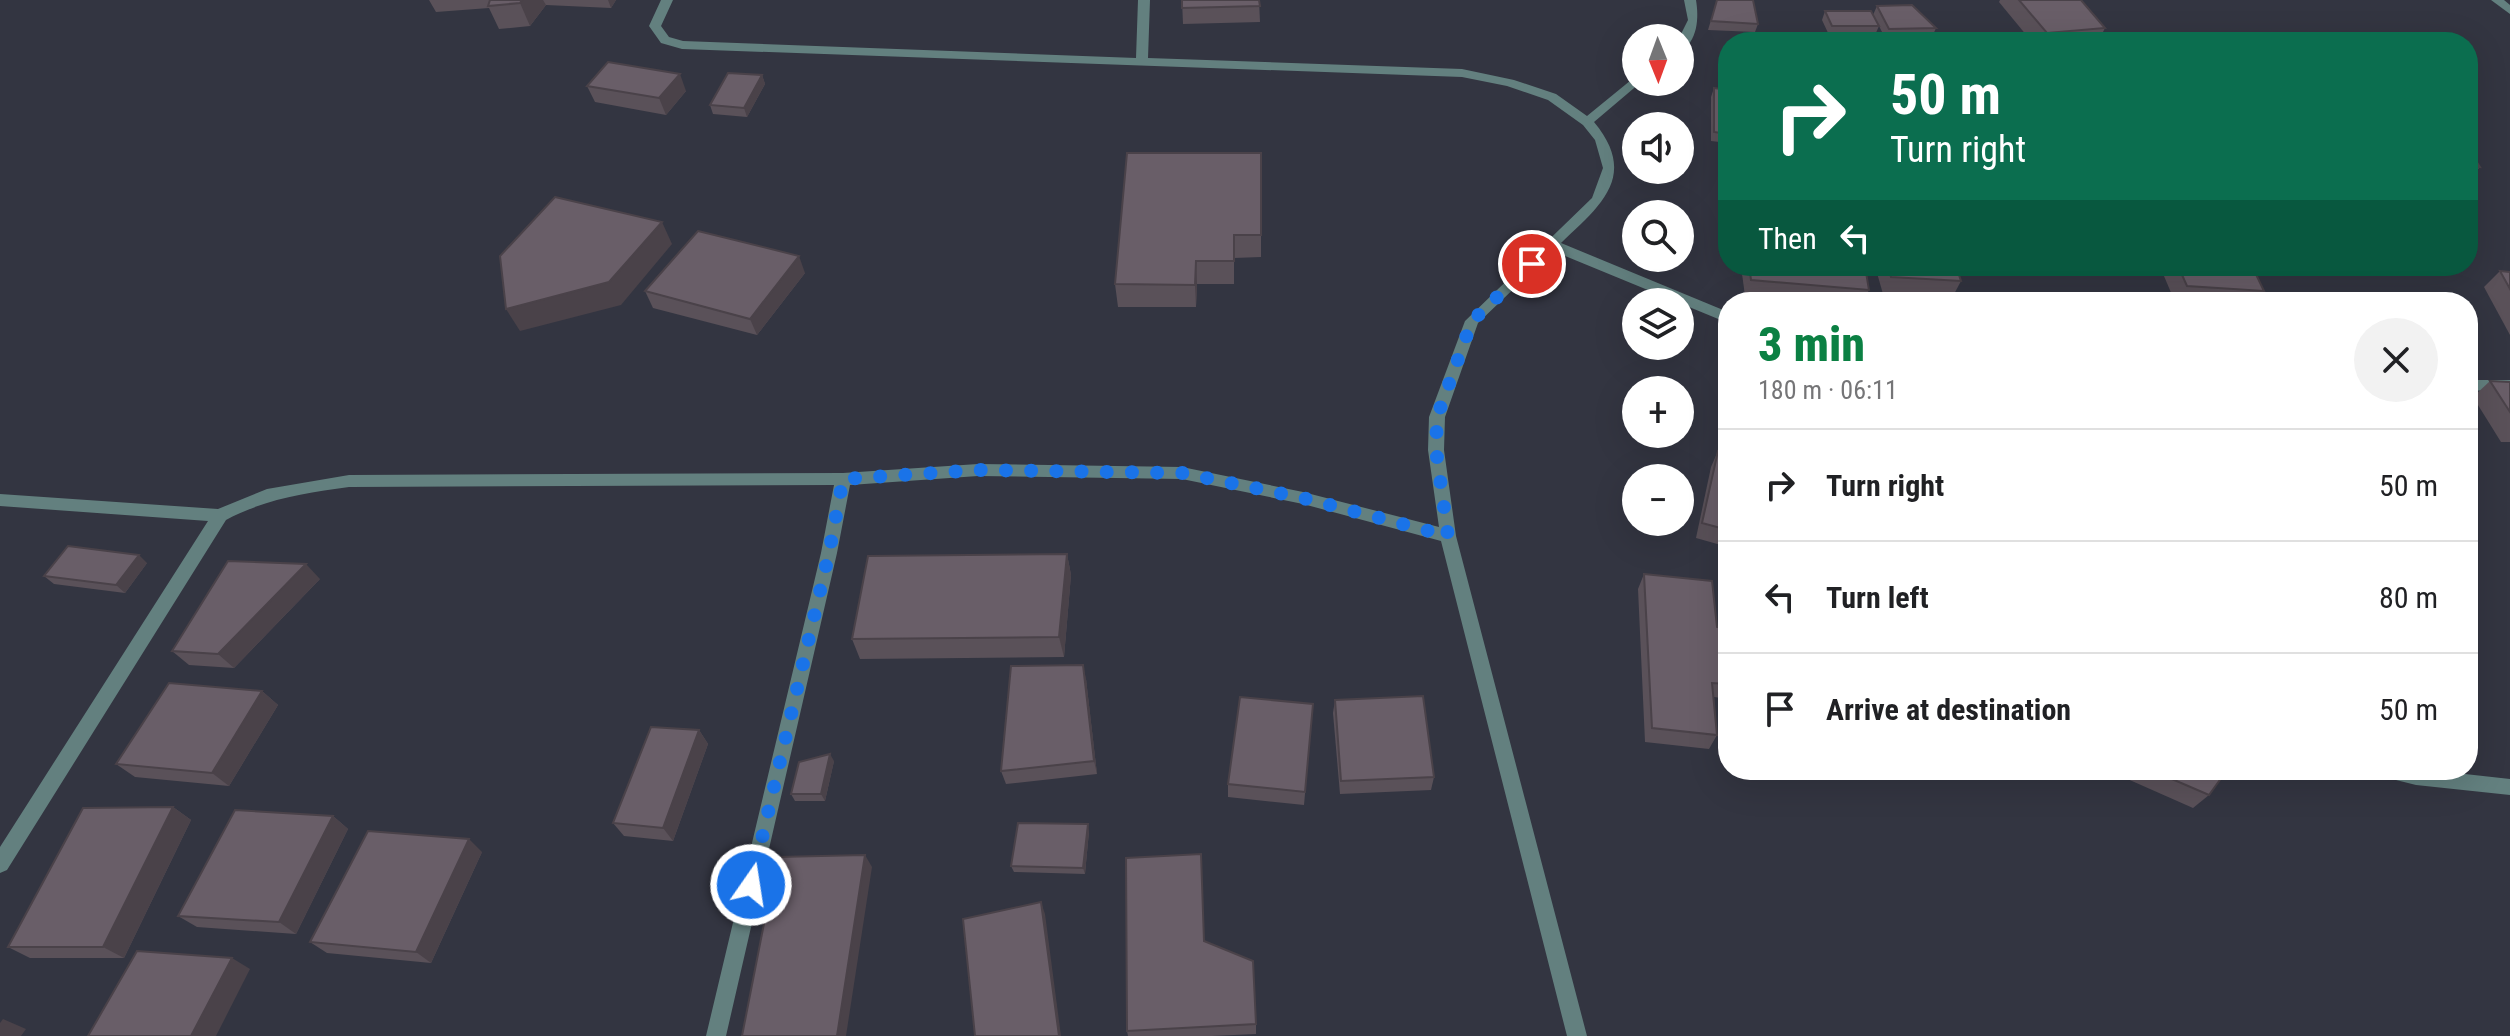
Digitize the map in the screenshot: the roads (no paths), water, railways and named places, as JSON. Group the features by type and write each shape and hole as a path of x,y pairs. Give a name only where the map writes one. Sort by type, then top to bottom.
{"street":[{"path":"667,0 655,26 665,40 682,45 1462,73 1510,83 1552,97 1587,122 1601,139 1609,168 1598,200 1472,321 1437,417 1436,450 1448,536 1577,1036"},
{"path":"1142,61 1144,0"},
{"path":"1690,0 1692,24"},
{"path":"2497,0 2510,11"},
{"path":"1587,122 1622,92"},
{"path":"1552,245 1718,314"},
{"path":"2478,385 2510,386"},
{"path":"0,864 220,515 250,498 277,491 349,481 843,479 978,470 1182,473 1303,498 1448,536"},
{"path":"716,1036 826,568 843,479"},
{"path":"0,500 220,515"},
{"path":"2444,780 2510,787"}]}
